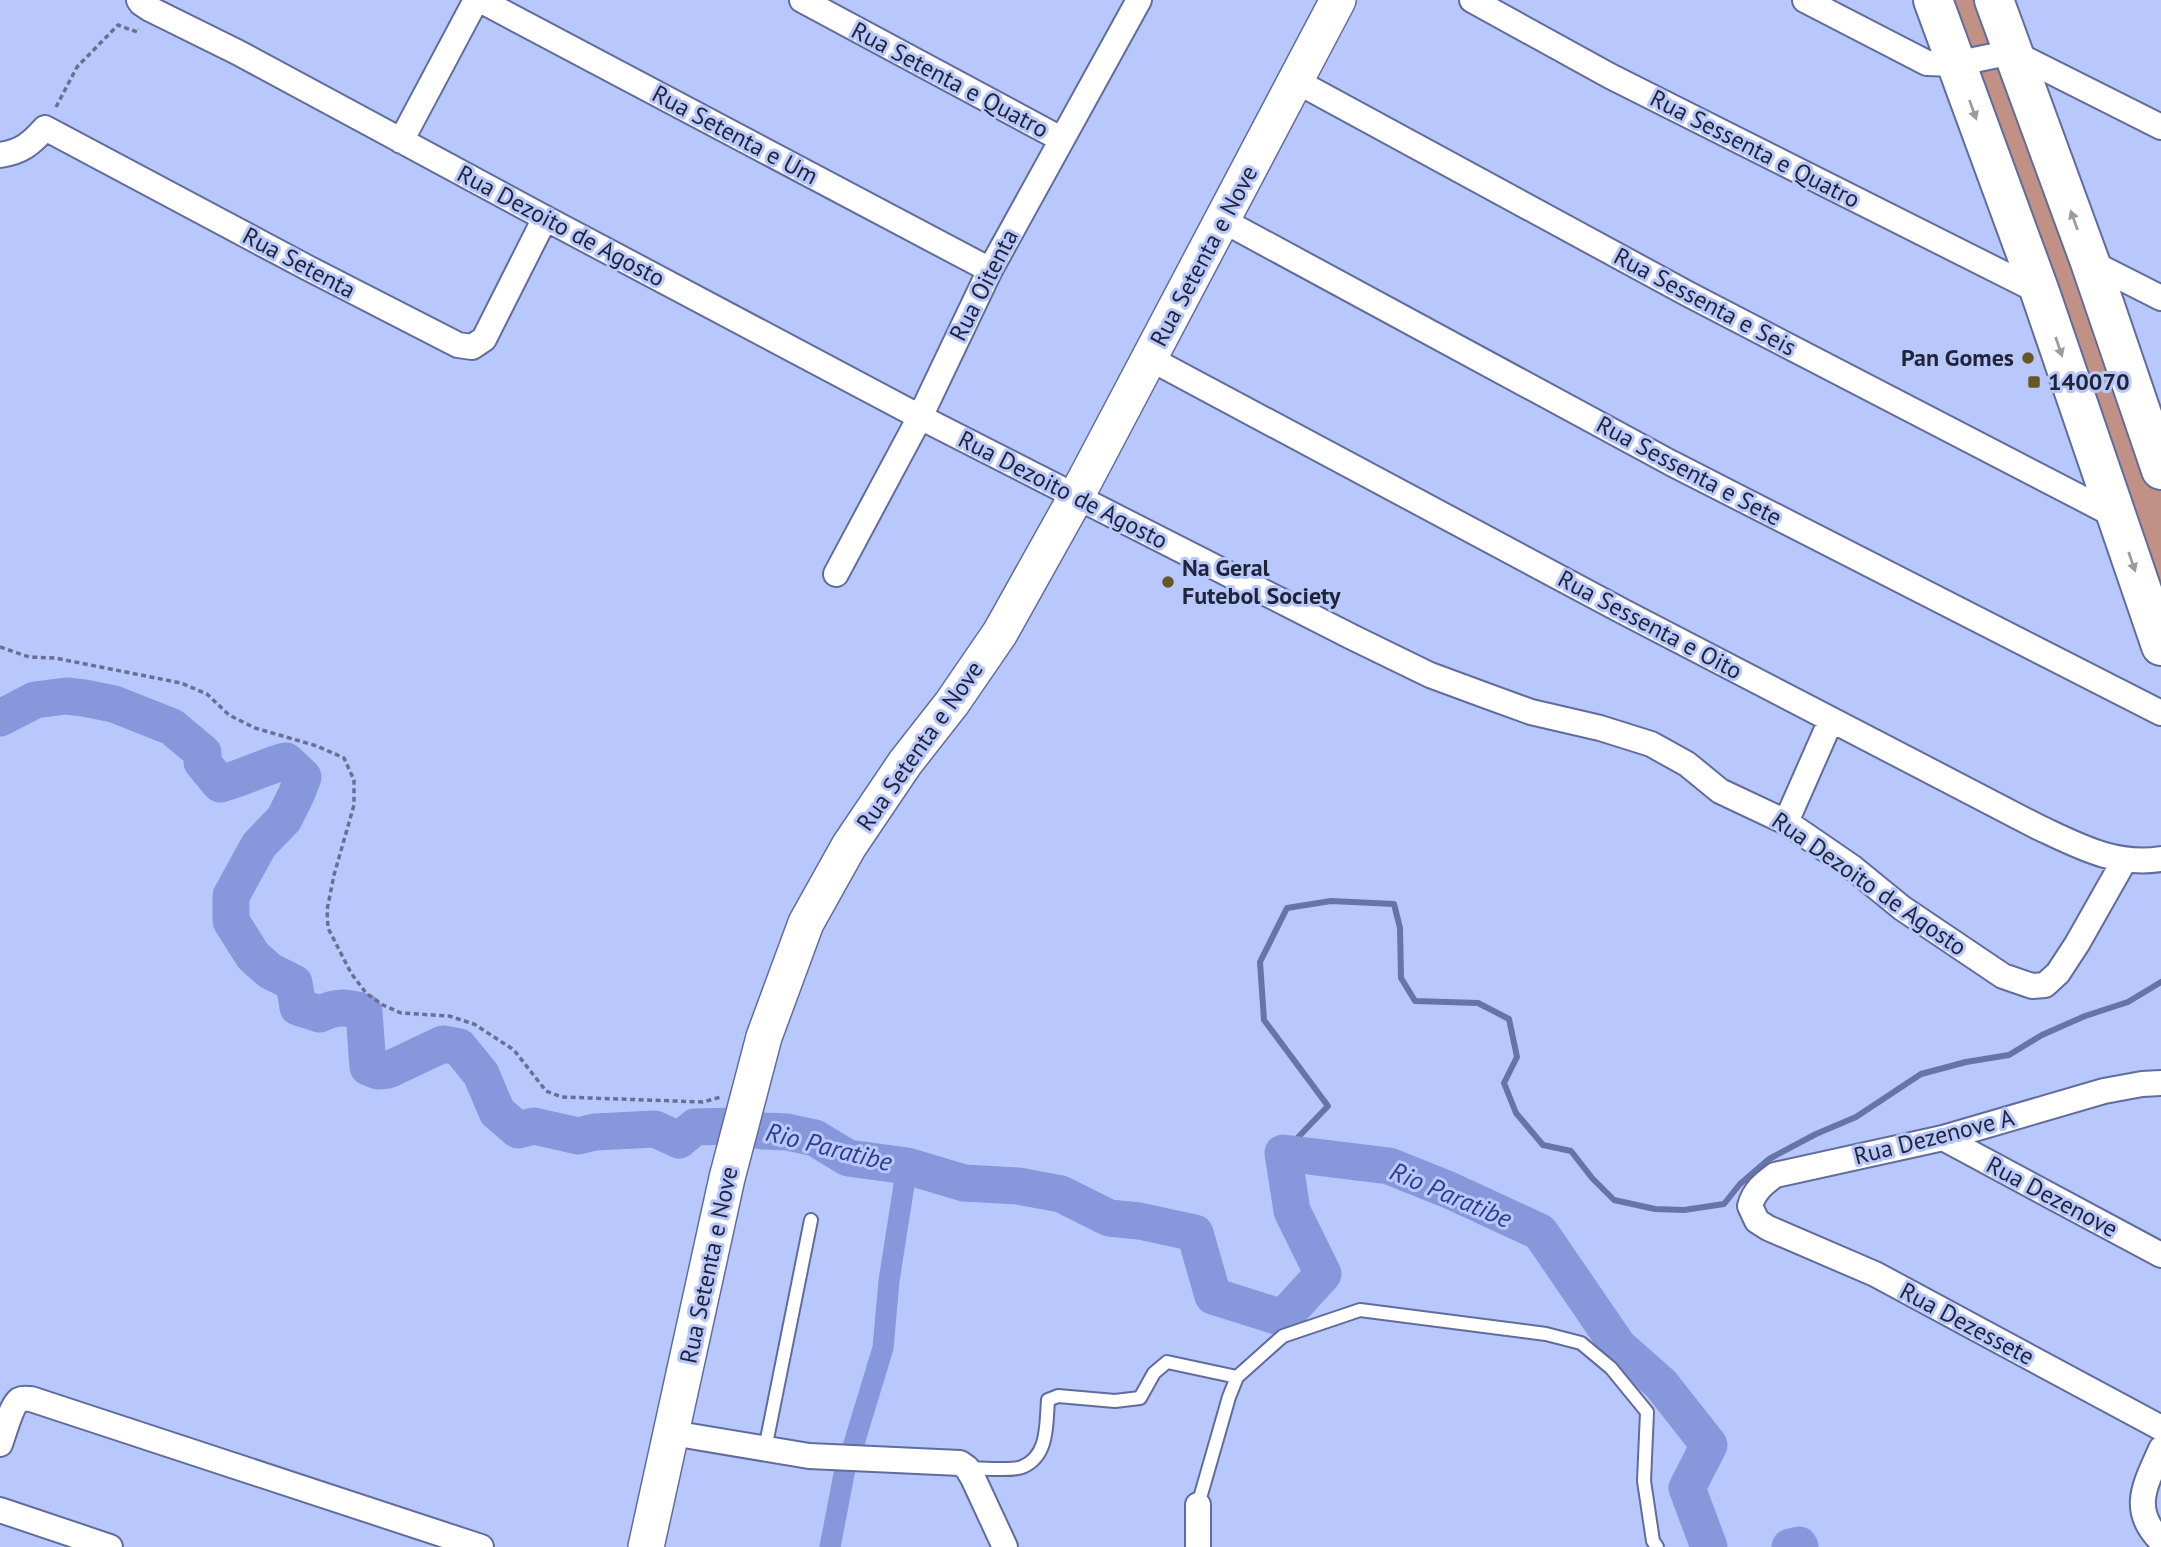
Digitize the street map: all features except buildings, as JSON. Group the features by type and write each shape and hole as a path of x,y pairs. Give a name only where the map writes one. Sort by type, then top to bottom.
{"main road":[{"path":"1933,0 2040,292 2161,646"},
{"path":"1994,0 2090,262 2161,470"}],"street":[{"path":"401,141 478,0"},
{"name":"Rua Setenta e Um","path":"478,0 990,270"},
{"name":"Rua Setenta e Quatro","path":"802,0 1061,139"},
{"name":"Rua Oitenta","path":"836,574 920,416 990,270 1139,0"},
{"name":"Rua Setenta e Nove","path":"646,1547 727,1178 764,1037 806,923 849,846 905,763 952,703 1000,633 1076,497 1338,0"},
{"name":"Rua Sessenta e Quatro","path":"1472,0 1610,76 2040,292"},
{"path":"1805,0 1927,63 1955,64 2012,52 2161,128"},
{"name":"Rua Dezoito de Agosto","path":"145,4 920,416 1267,595 1430,675 1531,712 1600,728 1651,744 1687,764 1720,791 1786,822 1853,868 1902,908 2003,976 2032,986 2045,985 2077,944 2123,861"},
{"name":"Rua Sessenta e Seis","path":"1296,81 1688,294 2116,516"},
{"path":"0,155 16,152 30,145 45,128"},
{"name":"Rua Setenta","path":"45,128 458,345 472,347 484,339 545,218"},
{"name":"Rua Sessenta e Sete","path":"1222,220 1671,463 2161,713"},
{"path":"2090,262 2161,298"},
{"name":"Rua Sessenta e Oito","path":"1149,358 2038,827 2082,848 2123,861 2161,859"},
{"path":"1786,822 1831,720"},
{"name":"Rua Dezenove A","path":"1768,1228 1757,1221 1750,1206 1759,1187 1775,1175 1943,1138 2104,1091 2142,1083 2161,1083"},
{"name":"Rua Dezenove","path":"1943,1138 2161,1255"},
{"name":"Rua Dezessete","path":"1768,1228 1875,1274 2161,1428"},
{"path":"0,1444 13,1408 23,1398 31,1399 481,1547"},
{"path":"672,1433 809,1456 960,1463 967,1468 1005,1547"},
{"path":"2161,1449 2145,1488 2141,1506 2145,1521 2161,1541"},
{"path":"1198,1505 1198,1547"},
{"path":"0,1510 110,1547"}],"lane":[{"path":"765,1449 811,1220"},
{"path":"1198,1505 1237,1377 1283,1336 1360,1310 1546,1334 1581,1343 1611,1368 1647,1412 1644,1481 1653,1541 1657,1547"},
{"path":"967,1468 1021,1468 1037,1455 1045,1441 1048,1400 1058,1396 1115,1401 1140,1398 1154,1373 1167,1362 1237,1377"}],"path":[{"path":"45,128 77,67 118,25 137,32 145,4"},
{"path":"0,647 29,657 55,658 181,683 207,694 229,715 255,728 317,746 344,758 354,780 354,805 334,875 327,910 328,928 351,973 366,993 383,1005 401,1013 449,1016 474,1024 514,1050 546,1091 562,1097 703,1102 749,1097"}],"shaded area":[{"path":"1940,0 1989,0 2161,490 2161,619"}],"waterway":[{"name":"Rio Paratibe","path":"0,718 35,700 66,696 114,704 172,727 203,753 202,762 220,784 286,761 303,777 296,795 284,819 259,845 231,896 231,921 253,956 270,971 294,983 298,1007 320,1014 342,1008 364,1012 368,1067 378,1071 388,1070 443,1044 459,1047 481,1074 497,1112 518,1130 534,1126 578,1136 595,1132 655,1129 679,1140 695,1127 735,1126 787,1132 815,1138 848,1158 907,1166 964,1183 1018,1186 1061,1194 1109,1218 1139,1221 1195,1233 1213,1296 1283,1318 1323,1274 1292,1211 1283,1153 1389,1166 1540,1232 1618,1346 1661,1384 1709,1445 1687,1488 1709,1547"},
{"path":"1283,1153 1328,1106 1264,1020 1260,962 1287,908 1331,901 1394,904 1400,928 1401,978 1415,1001 1478,1003 1509,1019 1517,1057 1504,1083 1516,1113 1543,1145 1571,1151 1614,1200 1655,1209 1684,1210 1724,1204 1740,1184 1769,1159 1856,1117 1921,1074 1966,1062 2009,1055 2042,1035 2085,1016 2128,1002 2161,982"},
{"path":"852,1450 883,1348 889,1281 907,1166"},
{"path":"830,1547 845,1469"},
{"name":"Rio Paratibe","path":"1790,1547 1800,1547"}],"place":[{"name":"Pan Gomes","path":"2028,358"},
{"name":"140070","path":"2034,382"},
{"name":"Na Geral Futebol Society","path":"1168,582"}]}
